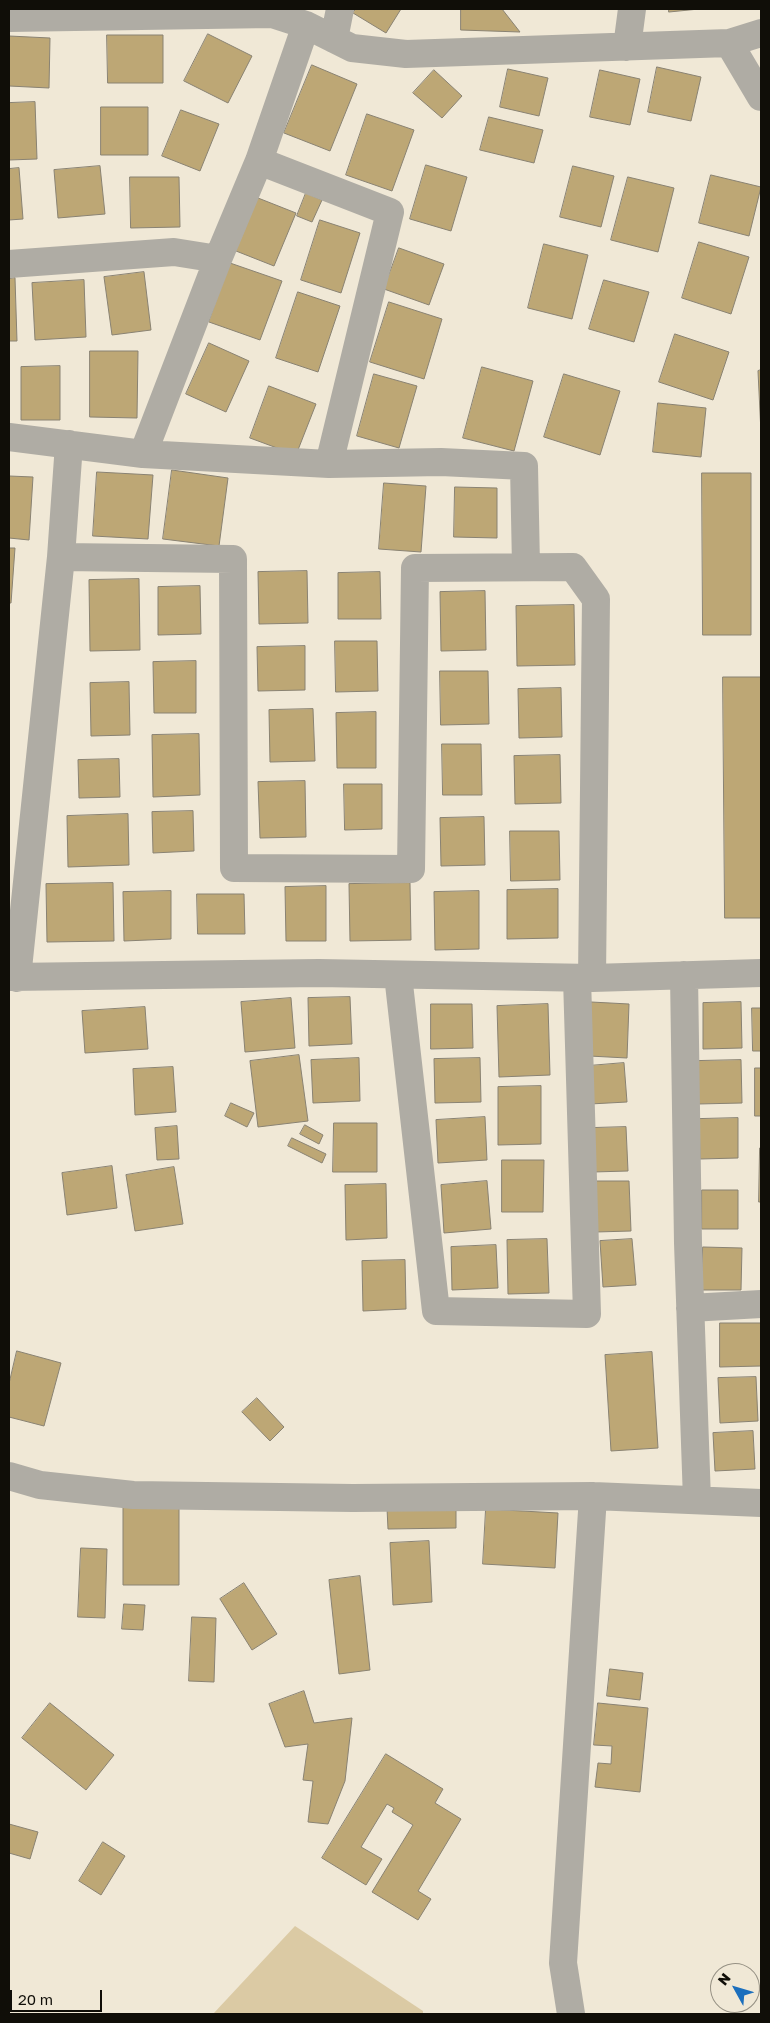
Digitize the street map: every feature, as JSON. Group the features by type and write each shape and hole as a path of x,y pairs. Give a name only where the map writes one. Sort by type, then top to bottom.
{"street":[{"path":"334,39 340,9"},
{"path":"626,47 632,9"},
{"path":"9,18 42,13 244,12 272,14 306,25 352,48 406,54 729,43 761,33"},
{"path":"143,454 218,259 259,161 306,25"},
{"path":"729,43 761,97"},
{"path":"259,161 390,212 329,464"},
{"path":"9,264 174,252 218,259"},
{"path":"9,437 143,454 329,464 441,462 524,466 526,566"},
{"path":"69,444 61,557 13,978 318,973 585,978 761,973"},
{"path":"61,557 233,559 234,868 411,869 415,568 573,567 596,599 585,978 587,1314 436,1311 398,975"},
{"path":"684,975 690,1308 696,1500"},
{"path":"690,1308 761,1304"},
{"path":"9,1476 40,1485 134,1495 353,1498 593,1496 761,1503"},
{"path":"570,2014 563,1963 593,1496"}],"shaded area":[{"path":"295,1926 423,2011 423,2014 213,2014"}],"building":[{"path":"356,9 401,9 386,33 353,13"},
{"path":"461,9 502,9 520,32 461,30"},
{"path":"669,9 699,9 669,12"},
{"path":"208,34 252,56 228,103 184,81"},
{"path":"107,35 163,35 163,83 108,83"},
{"path":"9,36 50,38 49,88 9,86"},
{"path":"312,65 357,84 330,151 284,133"},
{"path":"657,67 701,77 691,121 648,112"},
{"path":"508,69 548,78 539,116 500,107"},
{"path":"434,70 462,96 442,118 413,93"},
{"path":"600,70 640,79 630,125 590,117"},
{"path":"35,102 37,159 9,160 9,103"},
{"path":"101,107 148,107 148,155 101,155"},
{"path":"181,110 219,124 200,171 162,156"},
{"path":"367,114 414,130 392,191 346,175"},
{"path":"489,117 543,130 534,163 480,150"},
{"path":"426,165 467,177 451,231 410,219"},
{"path":"100,166 105,214 58,218 54,170"},
{"path":"573,166 614,176 601,227 560,217"},
{"path":"19,168 23,219 9,220 9,169"},
{"path":"711,175 761,187 749,236 699,223"},
{"path":"130,177 179,177 180,227 131,228"},
{"path":"628,177 674,188 658,252 611,240"},
{"path":"306,193 322,200 312,222 297,216"},
{"path":"258,198 296,213 274,266 236,251"},
{"path":"320,220 360,233 341,293 301,280"},
{"path":"699,242 749,257 731,314 682,298"},
{"path":"544,244 588,255 572,319 528,308"},
{"path":"399,248 444,264 429,305 384,289"},
{"path":"230,263 282,281 260,340 209,322"},
{"path":"144,272 151,330 112,335 104,277"},
{"path":"15,278 17,341 9,341 9,279"},
{"path":"84,280 86,337 35,340 32,283"},
{"path":"604,280 649,292 634,342 589,329"},
{"path":"298,292 340,306 318,372 276,358"},
{"path":"389,302 442,319 424,379 370,362"},
{"path":"675,334 729,352 713,400 659,382"},
{"path":"209,343 249,361 226,412 186,394"},
{"path":"90,351 138,351 137,418 90,417"},
{"path":"60,366 60,420 21,420 21,367"},
{"path":"482,367 533,381 514,451 463,438"},
{"path":"761,370 761,433 758,371"},
{"path":"374,374 417,386 399,448 357,436"},
{"path":"564,374 620,391 600,455 544,437"},
{"path":"269,386 316,404 296,455 250,438"},
{"path":"658,403 706,408 701,457 653,452"},
{"path":"172,470 228,478 219,546 163,539"},
{"path":"97,472 153,475 148,539 93,536"},
{"path":"702,473 751,473 751,635 703,635"},
{"path":"9,476 33,477 29,540 9,538"},
{"path":"384,483 426,486 421,552 379,549"},
{"path":"455,487 497,488 497,538 454,537"},
{"path":"9,548 15,548 11,603 9,603"},
{"path":"307,571 308,623 259,624 258,572"},
{"path":"380,572 381,619 338,619 338,573"},
{"path":"139,579 140,650 90,651 89,580"},
{"path":"200,586 201,634 158,635 158,587"},
{"path":"485,591 486,650 441,651 440,592"},
{"path":"574,605 575,665 517,666 516,606"},
{"path":"335,641 377,641 378,691 336,692"},
{"path":"305,646 305,690 258,691 257,647"},
{"path":"196,661 196,713 154,713 153,662"},
{"path":"440,671 488,671 489,724 441,725"},
{"path":"723,677 761,677 761,918 725,918"},
{"path":"129,682 130,735 91,736 90,683"},
{"path":"561,688 562,737 519,738 518,689"},
{"path":"313,709 315,761 270,762 269,710"},
{"path":"376,712 376,768 337,768 336,713"},
{"path":"199,734 200,795 153,797 152,735"},
{"path":"442,744 481,744 482,795 443,795"},
{"path":"560,755 561,803 515,804 514,756"},
{"path":"119,759 120,797 79,798 78,760"},
{"path":"305,781 306,837 260,838 258,782"},
{"path":"344,784 382,784 382,829 345,830"},
{"path":"193,811 194,851 153,853 152,812"},
{"path":"128,814 129,865 68,867 67,816"},
{"path":"484,817 485,865 441,866 440,818"},
{"path":"510,831 559,831 560,880 511,881"},
{"path":"113,883 114,941 47,942 46,884"},
{"path":"410,883 411,940 350,941 349,884"},
{"path":"326,886 326,941 286,941 285,887"},
{"path":"558,889 558,938 507,939 507,890"},
{"path":"171,891 171,939 124,941 123,892"},
{"path":"479,891 479,949 435,950 434,892"},
{"path":"197,894 244,894 245,934 198,934"},
{"path":"350,997 352,1044 309,1046 308,998"},
{"path":"291,998 295,1048 245,1052 241,1002"},
{"path":"591,1002 629,1004 627,1058 589,1056"},
{"path":"741,1002 742,1048 703,1049 703,1003"},
{"path":"431,1004 472,1004 473,1048 431,1049"},
{"path":"548,1004 550,1075 499,1077 497,1006"},
{"path":"145,1007 148,1049 85,1053 82,1011"},
{"path":"752,1008 761,1008 761,1051 753,1051"},
{"path":"299,1055 308,1121 258,1127 250,1061"},
{"path":"359,1058 360,1101 313,1103 311,1060"},
{"path":"480,1058 481,1102 435,1103 434,1059"},
{"path":"741,1060 742,1103 698,1104 697,1061"},
{"path":"624,1063 627,1102 590,1104 588,1066"},
{"path":"173,1067 176,1112 135,1115 133,1069"},
{"path":"755,1068 761,1068 761,1116 755,1116"},
{"path":"541,1086 541,1144 498,1145 498,1087"},
{"path":"231,1103 254,1113 247,1127 225,1116"},
{"path":"485,1117 487,1160 438,1163 436,1120"},
{"path":"738,1118 738,1158 700,1159 699,1119"},
{"path":"334,1123 377,1123 377,1172 333,1172"},
{"path":"305,1125 323,1135 319,1144 300,1134"},
{"path":"177,1126 179,1159 157,1160 155,1128"},
{"path":"626,1127 628,1171 593,1172 592,1128"},
{"path":"292,1138 326,1154 322,1163 288,1146"},
{"path":"760,1148 761,1202 759,1202"},
{"path":"502,1160 544,1160 543,1212 502,1212"},
{"path":"112,1166 117,1208 67,1215 62,1173"},
{"path":"174,1167 183,1224 135,1231 126,1175"},
{"path":"487,1181 491,1229 444,1233 441,1185"},
{"path":"595,1181 629,1181 631,1231 596,1232"},
{"path":"386,1184 387,1238 346,1240 345,1185"},
{"path":"702,1190 738,1190 738,1229 702,1229"},
{"path":"547,1239 549,1293 508,1294 507,1240"},
{"path":"632,1239 636,1285 603,1287 600,1241"},
{"path":"496,1245 498,1288 452,1290 451,1247"},
{"path":"703,1247 742,1248 741,1290 702,1290"},
{"path":"405,1260 406,1309 363,1311 362,1261"},
{"path":"720,1323 761,1323 761,1366 720,1367"},
{"path":"17,1351 61,1363 44,1426 9,1417 9,1384"},
{"path":"652,1352 658,1448 611,1451 605,1355"},
{"path":"756,1377 758,1421 720,1423 718,1378"},
{"path":"257,1398 284,1427 270,1441 242,1412"},
{"path":"753,1431 755,1469 715,1471 713,1433"},
{"path":"179,1505 179,1585 123,1585 123,1507"},
{"path":"456,1507 456,1528 388,1529 387,1508"},
{"path":"486,1509 558,1513 555,1568 483,1564"},
{"path":"429,1541 432,1602 393,1605 390,1543"},
{"path":"81,1548 107,1549 105,1618 78,1617"},
{"path":"360,1576 370,1670 339,1674 329,1580"},
{"path":"244,1583 277,1634 252,1650 220,1599"},
{"path":"124,1604 145,1605 143,1630 122,1629"},
{"path":"192,1617 216,1618 214,1682 189,1681"},
{"path":"610,1669 643,1673 640,1700 607,1696"},
{"path":"304,1691 314,1723 352,1718 345,1781 328,1824 308,1822 313,1781 303,1780 308,1744 285,1747 269,1704"},
{"path":"50,1703 114,1755 86,1790 22,1738"},
{"path":"598,1703 648,1708 640,1792 595,1787 598,1763 611,1764 612,1746 594,1745"},
{"path":"386,1754 443,1789 435,1803 461,1819 418,1891 431,1899 418,1920 372,1892 413,1825 392,1812 394,1808 387,1804 361,1847 382,1859 366,1885 322,1858"},
{"path":"9,1824 38,1832 30,1859 9,1853"},
{"path":"103,1842 125,1856 101,1895 79,1881"}]}
